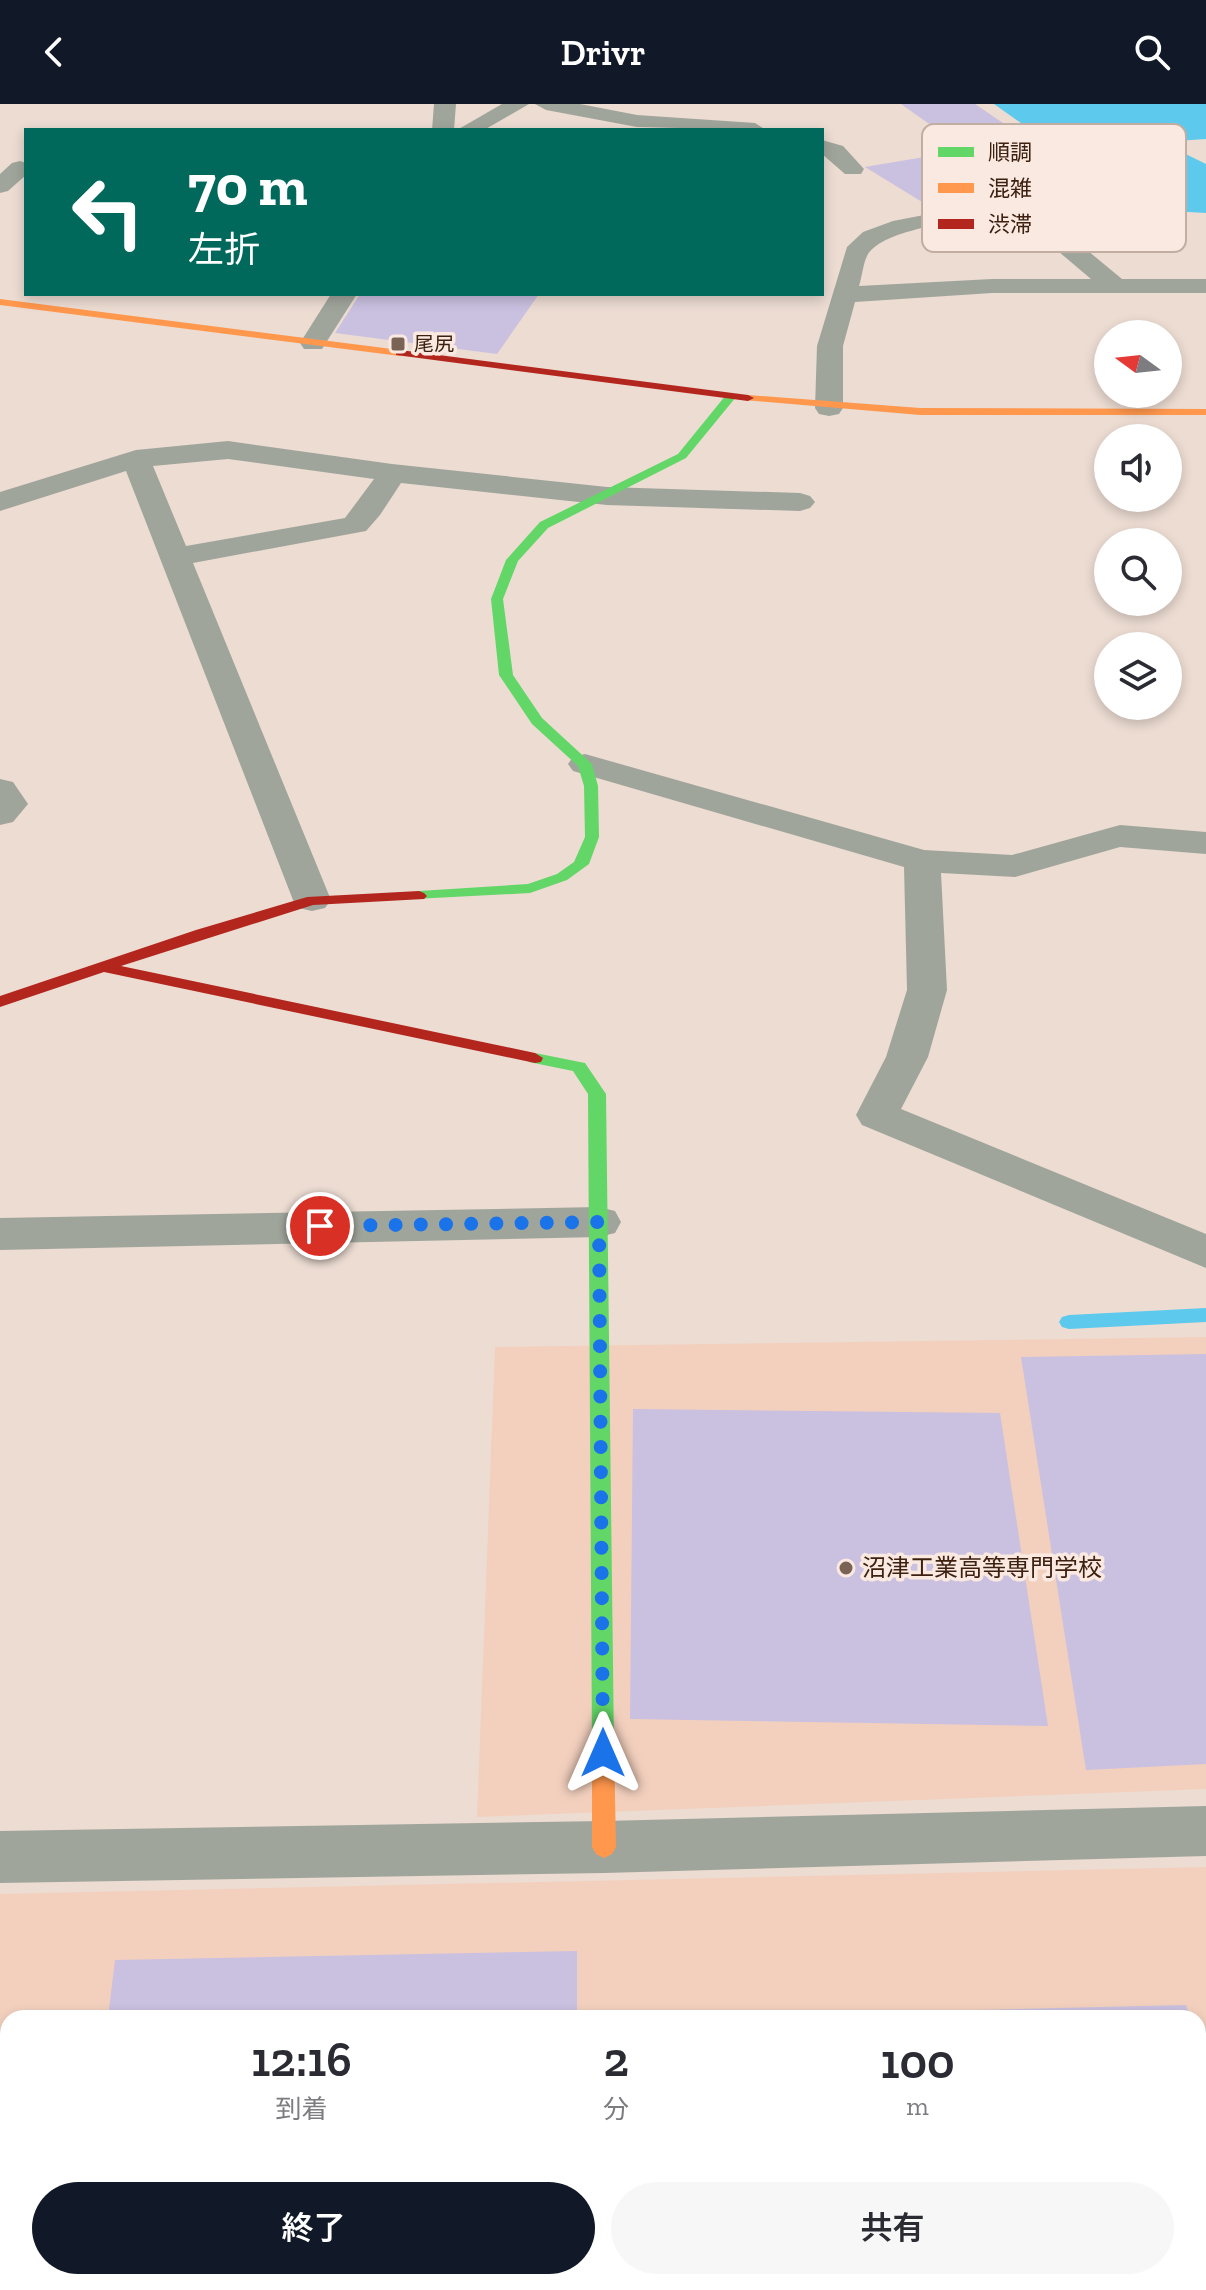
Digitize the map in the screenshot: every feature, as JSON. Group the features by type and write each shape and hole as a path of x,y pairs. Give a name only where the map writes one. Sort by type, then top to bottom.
{"street":[{"path":"443,128 445,104"},
{"path":"472,128 518,104"},
{"path":"546,104 637,121 732,128"},
{"path":"743,104 746,128"},
{"path":"824,148 835,151 853,169"},
{"path":"0,186 20,168"},
{"path":"829,408 830,346 856,252 871,237 922,222"},
{"path":"1074,252 1113,284"},
{"path":"843,295 992,286 1206,286"},
{"path":"313,343 343,296"},
{"path":"0,302 829,408 960,415 1206,412"},
{"path":"730,397 682,456 544,525 512,560 497,599 506,675 537,721 585,764 922,861 1015,866 1069,848 1120,836 1206,843"},
{"path":"0,502 136,459 228,450 392,473 607,496 800,502"},
{"path":"136,459 312,900"},
{"path":"175,557 355,525 370,509 392,473"},
{"path":"0,1002 312,900 459,895 530,888 562,877 581,864 592,837 591,786 585,764"},
{"path":"0,790 10,804 0,814"},
{"path":"922,861 927,990 907,1057 877,1115 1206,1252"},
{"path":"103,967 579,1067 597,1094 604,1847"},
{"path":"0,1234 599,1222"},
{"path":"0,1857 604,1847 1206,1831"}],"shaded area":[{"path":"901,104 975,104 1005,124 929,124"},
{"path":"922,157 922,202 865,167"},
{"path":"359,296 538,296 497,354 335,333"},
{"name":"沼津工業高等専門学校","path":"1206,1337 1206,1789 477,1817 495,1347"},
{"path":"1206,1354 1206,1764 1086,1770 1021,1357"},
{"path":"633,1409 1000,1413 1048,1726 630,1719"},
{"path":"1206,1867 1206,2010 0,2010 0,1894"},
{"path":"577,1951 577,2010 109,2010 115,1960"},
{"path":"1186,2005 1188,2010 979,2010"}],"water":[{"path":"994,104 1206,104 1206,139 1186,140 1186,124 1022,124"},
{"path":"1186,154 1206,164 1206,213 1186,212"}],"waterway":[{"path":"1069,1322 1206,1315"}],"traffic: fast":[{"path":"419,896 530,888 562,877 581,864 592,837 591,786 585,764 537,721 506,675 497,599 512,560 544,525 682,456 730,397"},
{"path":"535,1058 579,1067 597,1094 603,1746"}],"traffic: slow":[{"path":"0,302 400,353"},
{"path":"748,398 920,411 1206,412"},
{"path":"603,1746 604,1847"}],"traffic: jam":[{"path":"400,353 748,398"},
{"path":"0,1002 202,933 312,900 419,896"},
{"path":"103,967 535,1058"}],"place":[{"name":"尾尻","path":"398,344"},
{"name":"沼津工業高等専門学校","path":"846,1568"}],"route":[{"path":"320,1226 599,1222 603,1753"}]}
